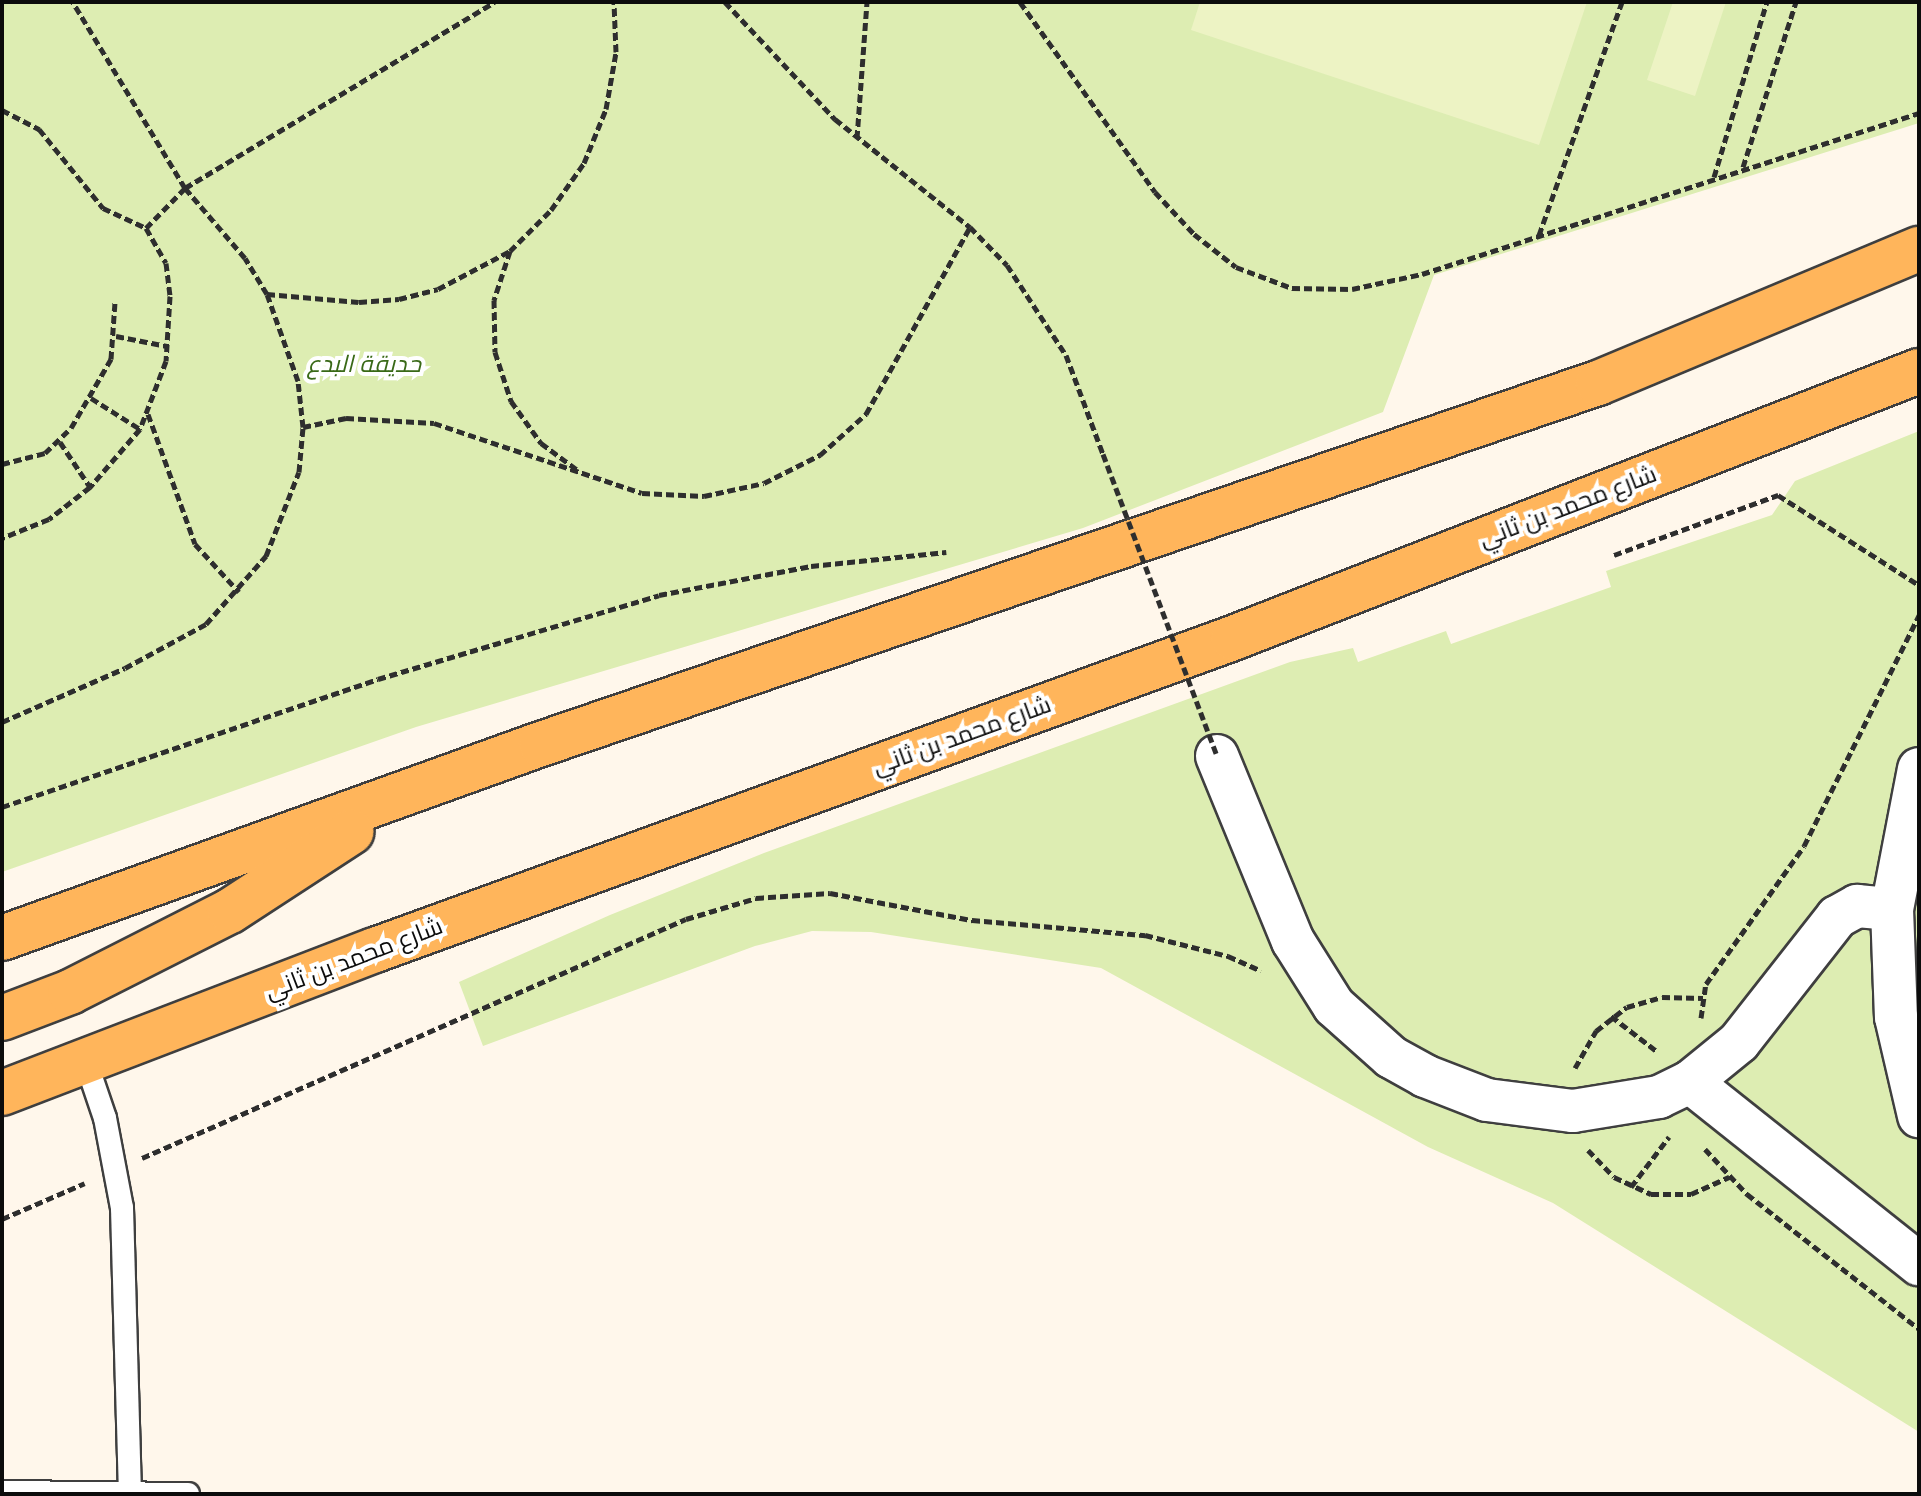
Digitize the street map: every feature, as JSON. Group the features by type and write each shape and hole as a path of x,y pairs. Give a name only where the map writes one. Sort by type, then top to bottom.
{"main road":[{"path":"2,938 420,788 1598,383 1919,249"},
{"name":"شارع محمد بن ثاني","path":"2,1093 375,950 1233,638 1919,371"},
{"path":"2,1018 70,992 230,911 420,788"}],"street":[{"path":"1217,756 1311,975 1334,1006 1391,1057 1425,1076 1487,1100 1543,1110 1602,1109 1659,1097 1679,1070 1739,1042 1837,917 1857,906 1892,909"},
{"path":"1919,769 1892,909 1896,1017 1919,1116"},
{"path":"1679,1070 1919,1264"}],"lane":[{"path":"86,1062 117,1169 122,1208 130,1494"},
{"path":"2,1492 188,1494"}],"path":[{"path":"2,722 166,647 206,624 239,592 266,556 286,515 299,472 303,427 298,381 267,294 245,258 185,188 73,2"},
{"path":"146,228 185,188 494,2"},
{"path":"267,294 359,302 399,299 438,289 510,251 551,210 584,163 606,109 616,52 614,2"},
{"path":"725,2 857,139 970,227 1007,265 1066,355 1217,756"},
{"path":"857,139 867,2"},
{"path":"1020,2 1155,192 1194,234 1236,267 1292,288 1352,289 1422,274 1919,113"},
{"path":"1539,236 1622,2"},
{"path":"1714,177 1767,2"},
{"path":"1743,168 1796,2"},
{"path":"2,110 39,129 103,208 146,228 166,263 167,346 140,429 90,487 49,519 2,538"},
{"path":"303,427 346,418 434,423 642,493 704,496 764,483 820,455 866,414 970,227"},
{"path":"510,251 494,300 495,352 511,401 541,443 583,474"},
{"path":"2,464 45,453 60,442 91,398 116,336 115,302"},
{"path":"116,336 167,346"},
{"path":"91,398 140,429"},
{"path":"147,414 195,544 239,592"},
{"path":"60,442 90,487"},
{"path":"1614,555 1778,495 1919,585"},
{"path":"2,807 378,679 659,595 811,566 946,552"},
{"path":"2,1219 686,919 756,898 830,893 972,920 1145,935 1228,956 1280,980 1311,975"},
{"path":"1611,1016 1679,1070"},
{"path":"1631,1187 1674,1132"}],"green space":[{"name":"حديقة البدع","path":"2,2 1919,2 1919,123 1434,275 1383,412 1083,528 416,727 2,872"},
{"path":"1200,2 1587,2 1539,145 1191,30"},
{"path":"1673,2 1726,2 1695,96 1647,80"},
{"path":"1919,431 1919,1432 1553,1203 1428,1147 1101,968 871,932 812,931 755,946 483,1046 459,982 610,915 764,853 1290,662 1353,648 1358,662 1446,631 1451,644 1611,587 1606,571 1772,515 1795,481"}]}
